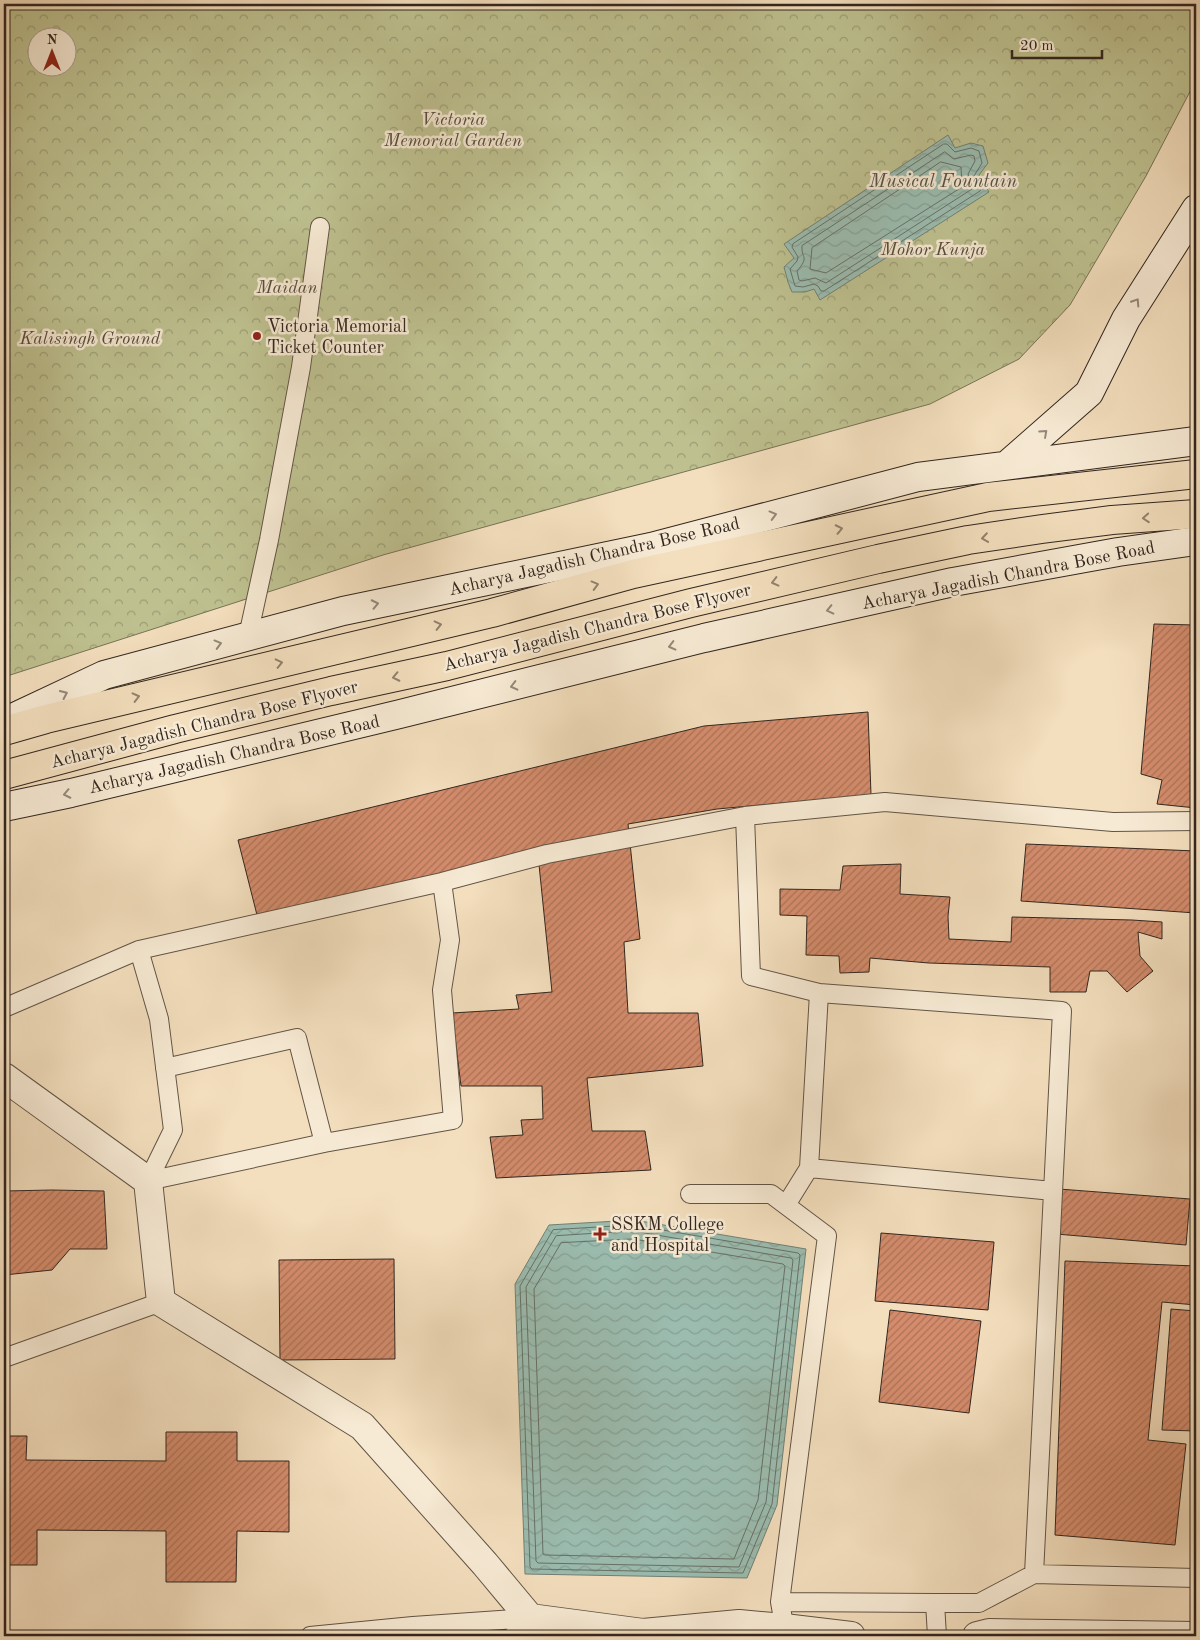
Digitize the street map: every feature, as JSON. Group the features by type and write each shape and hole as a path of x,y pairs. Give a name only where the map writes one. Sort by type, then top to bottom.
{"highway":[{"path":"4,731 164,690 492,613 633,574 988,497 1196,474"},
{"name":"Acharya Jagadish Chandra Bose Flyover","path":"4,775 175,729 331,691 447,666 691,603 878,559 968,540 1112,520 1196,514"}],"main road":[{"path":"1008,465 1089,392 1126,319 1196,208"},
{"name":"Acharya Jagadish Chandra Bose Road","path":"4,722 104,674 344,611 652,547 918,477 1196,441"},
{"name":"Acharya Jagadish Chandra Bose Road","path":"4,807 81,791 400,714 704,638 944,584 1118,552 1196,541"},
{"path":"4,1077 148,1181 161,1302 362,1426 485,1564 522,1627 643,1633 740,1624 785,1632 852,1636"},
{"path":"977,1636 989,1633 1196,1636"}],"lane":[{"path":"248,636 269,540 301,367 320,227"},
{"path":"4,1008 140,950 442,882 546,854 745,816 885,802 1113,822 1196,820"},
{"path":"745,816 751,976 819,993 1062,1011 1034,1574"},
{"path":"148,1181 324,1143 453,1120 442,990 450,940 442,882"},
{"path":"140,950 159,1019 173,1130 148,1181"},
{"path":"786,1206 810,1168 819,993"},
{"path":"165,1068 297,1038 324,1143"},
{"path":"810,1168 1054,1191"},
{"path":"690,1194 771,1194 827,1236 780,1602 785,1632"},
{"path":"4,1358 161,1302"},
{"path":"780,1602 979,1603 1034,1574 1196,1578"},
{"path":"935,1603 938,1636"},
{"path":"310,1636 413,1626 522,1627"}],"green space":[{"name":"Maidan","path":"4,4 1196,4 1196,80 1146,176 1070,305 1019,359 930,404 383,555 4,677"}],"water":[{"name":"Musical Fountain","path":"948,135 955,148 971,143 983,146 988,163 979,175 989,192 820,300 814,289 805,292 792,292 784,267 794,258 784,244"},
{"path":"634,1220 806,1249 777,1505 747,1578 525,1574 515,1284 549,1225"}],"building":[{"path":"1154,624 1195,625 1196,808 1157,804 1162,780 1141,774"},
{"path":"868,712 871,795 717,809 628,824 640,939 624,942 628,1013 698,1013 703,1066 587,1078 592,1131 645,1131 651,1170 496,1178 490,1137 523,1135 521,1120 543,1119 542,1086 461,1086 452,1013 519,1009 516,995 552,992 538,855 257,915 238,840 704,726"},
{"path":"1026,844 1196,851 1196,913 1021,901"},
{"path":"901,864 900,894 950,897 948,916 949,939 1011,942 1012,917 1162,922 1162,939 1138,932 1140,956 1153,971 1127,992 1107,971 1090,971 1086,992 1050,992 1050,967 929,963 870,958 869,972 840,973 839,956 806,955 807,916 780,915 780,889 840,890 843,866"},
{"path":"1059,1189 1190,1199 1186,1245 1056,1234"},
{"path":"4,1191 104,1191 107,1249 70,1249 52,1270 4,1275"},
{"path":"881,1233 994,1242 988,1310 875,1301"},
{"path":"394,1259 395,1359 280,1360 279,1260"},
{"path":"1065,1261 1196,1266 1196,1305 1162,1302 1148,1440 1186,1444 1175,1545 1055,1535"},
{"path":"1171,1309 1196,1311 1196,1431 1162,1430"},
{"path":"890,1310 981,1321 969,1413 879,1402"},
{"path":"166,1432 237,1432 237,1461 289,1461 289,1532 237,1531 236,1582 166,1582 166,1531 37,1530 37,1565 4,1565 4,1436 27,1436 26,1460 166,1461"}],"place":[{"name":"Victoria Memorial Ticket Counter","path":"257,336"},
{"name":"SSKM College and Hospital","path":"600,1234"}],"park label":[{"name":"Victoria Memorial Garden","path":"453,129"},
{"name":"Mohor Kunja","path":"933,249"},
{"name":"Kalisingh Ground","path":"90,338"}]}
